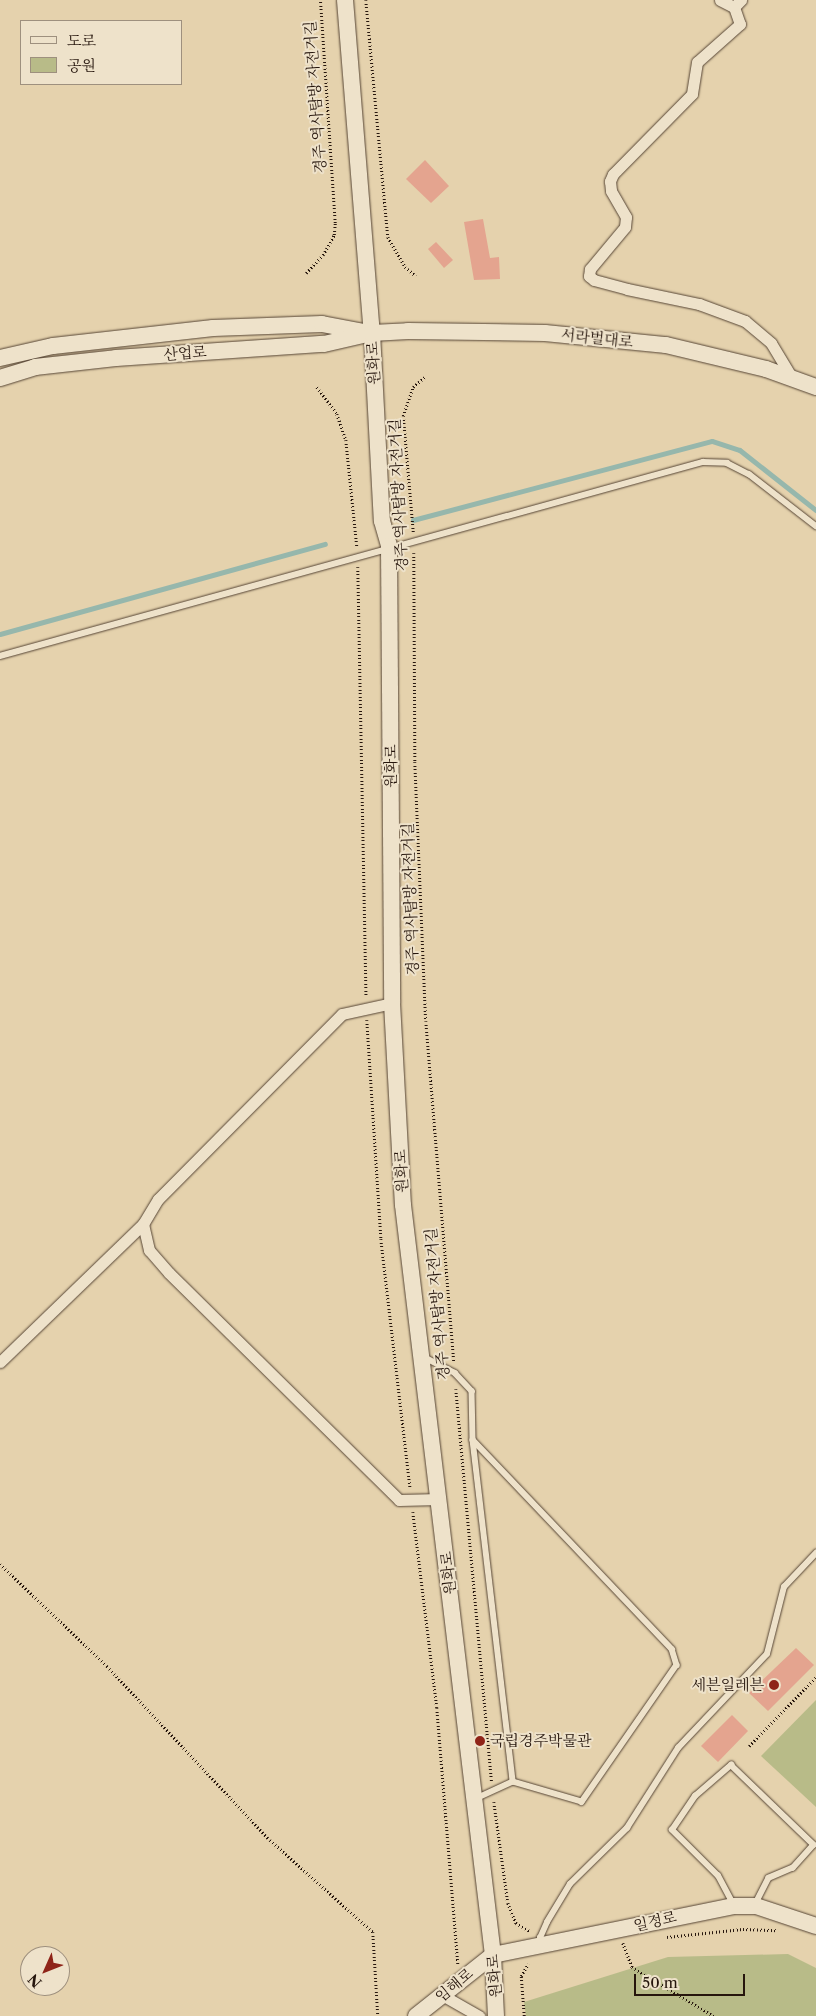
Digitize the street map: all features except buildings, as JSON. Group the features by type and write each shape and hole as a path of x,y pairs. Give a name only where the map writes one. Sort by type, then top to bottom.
{"street":[{"path":"345,0 372,333"},
{"path":"720,0 738,4 740,24 697,62 692,94 614,174 610,181 612,191 626,217 625,227 590,269 589,276 594,280 619,287 699,304 745,321 771,343 792,378"},
{"name":"산업로","path":"0,358 53,346 213,328 322,324 372,333"},
{"name":"서라벌대로","path":"372,333 544,332 666,345 792,378 816,387"},
{"name":"산업로","path":"0,378 53,365 116,358 324,344 372,333"},
{"name":"원화로","path":"372,333 382,521 389,546 392,1003 403,1205 440,1499 493,1954 498,2012"},
{"path":"0,1362 143,1224 158,1199 342,1014 392,1003"},
{"path":"143,1224 149,1250 169,1273 399,1500 440,1499"},
{"name":"일정로","path":"493,1954 541,1942 733,1906 756,1906 816,1926"},
{"name":"임해로","path":"416,2016 493,1954"},
{"path":"442,1996 478,2016"}],"lane":[{"path":"0,656 389,546 703,462 727,462 749,474 816,526"},
{"path":"421,1355 455,1373 472,1391 473,1440 513,1782"},
{"path":"473,1440 672,1649 677,1665 582,1802 513,1782 474,1800"},
{"path":"541,1942 570,1884 627,1828 678,1748 767,1654 784,1587 816,1553"},
{"path":"733,1906 733,1899 718,1876 672,1830 695,1796 732,1765 814,1845 792,1868 769,1878 757,1898 756,1906"}],"path":[{"name":"경주 역사탐방 자전거길","path":"306,273 323,255 334,235 335,223 320,0"},
{"path":"366,0 388,237 405,267 416,276"},
{"name":"경주 역사탐방 자전거길","path":"425,377 413,387 403,416 414,540 415,762 426,1021 455,1373 493,1791 508,1903 516,1923 541,1942"},
{"path":"0,1564 114,1673 270,1840 373,1932 378,2016"},
{"path":"749,1746 816,1677"},
{"path":"659,1937 743,1929 786,1932"},
{"path":"613,1943 631,1940"},
{"path":"622,1941 632,1967 714,2016"},
{"path":"524,2016 521,1976 532,1961"}],"green space":[{"path":"816,1700 816,1807 761,1756"},
{"path":"788,1954 816,1968 816,2016 526,2016 524,2002 668,1957"}],"waterway":[{"path":"413,520 712,441 740,450 816,510"},
{"path":"0,634 325,544"}],"place":[{"name":"세븐일레븐","path":"774,1685"},
{"name":"국립경주박물관","path":"480,1741"}]}
